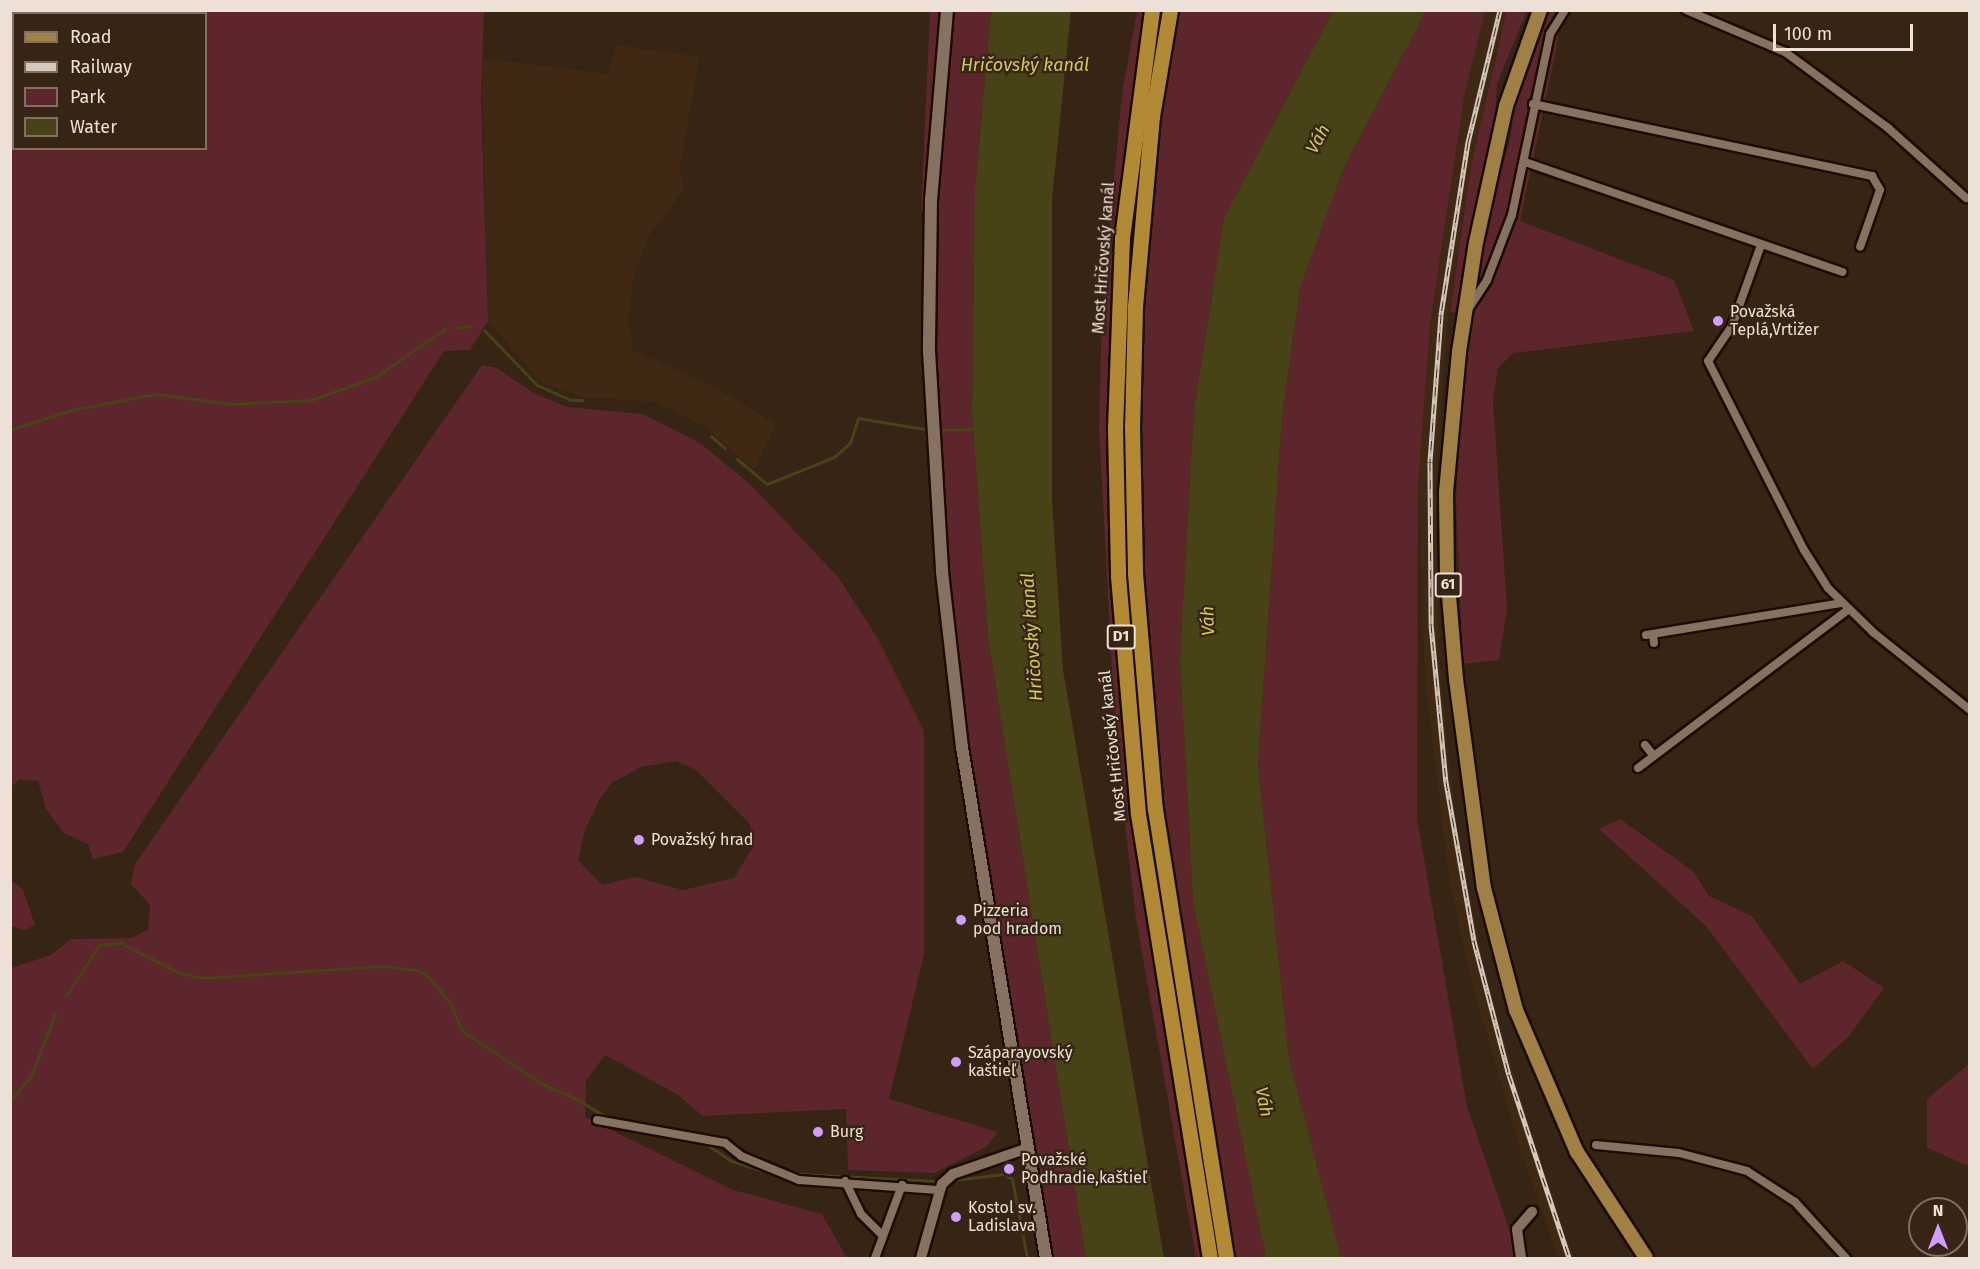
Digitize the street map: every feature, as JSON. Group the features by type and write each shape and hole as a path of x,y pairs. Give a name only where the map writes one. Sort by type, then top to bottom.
{"highway":[{"name":"Most Hričovský kanál","path":"1152,10 1122,238 1115,407 1118,576 1138,814 1210,1258"},
{"name":"Most Hričovský kanál","path":"1170,10 1152,116 1135,306 1132,438 1135,573 1155,809 1226,1258"}],"main road":[{"path":"947,10 931,199 933,459 950,665 1046,1258"},
{"name":"61","path":"1540,10 1506,106 1464,313 1449,448 1447,572 1465,757 1484,888 1509,987 1539,1071 1596,1186 1646,1258"}],"street":[{"path":"1464,313 1479,294 1497,258 1526,162 1533,104 1550,34 1565,10"},
{"path":"1686,10 1785,52 1888,128 1966,198"},
{"path":"1533,104 1872,176 1880,190 1860,247"},
{"path":"1526,162 1842,272"},
{"path":"1761,245 1732,326 1708,361 1804,550 1845,607 1970,710"},
{"path":"1651,637 1845,607"},
{"path":"1638,768 1845,607"},
{"path":"1645,745 1654,756"},
{"path":"597,1120 725,1143 741,1156 799,1180 902,1185 939,1190"},
{"path":"1596,1145 1679,1153 1747,1171 1795,1202 1846,1258"},
{"path":"921,1258 939,1190 953,1174 1028,1148"},
{"path":"846,1184 861,1214 883,1236"},
{"path":"875,1258 902,1185"},
{"path":"1521,1258 1517,1228 1532,1212"}],"shaded area":[{"path":"1485,11 1507,11 1471,166 1447,326 1436,490 1439,655 1455,818 1486,977 1532,1135 1574,1258 1558,1258 1517,1139 1470,976 1449,878 1425,680 1418,488 1430,324 1465,92"},
{"path":"616,45 699,57 680,169 684,190 649,236 634,276 628,318 633,350 720,390 776,424 754,469 707,428 656,402 582,397 542,383 488,321 482,58 609,74"}],"green space":[{"path":"11,10 484,11 481,97 488,321 470,350 444,351 123,852 93,859 88,844 64,833 46,809 38,781 20,779 11,787"},
{"path":"1507,10 1527,11 1497,83 1495,114 1455,313 1450,312 1471,166"},
{"path":"930,11 991,11 975,189 972,411 988,637 1086,1258 1037,1258 956,638 937,409 939,213 921,211"},
{"path":"1137,11 1333,11 1224,218 1194,410 1180,657 1193,902 1266,1258 1196,1258 1136,919 1116,744 1099,428 1102,311 1122,93"},
{"path":"1426,11 1485,11 1465,92 1430,324 1418,488 1417,818 1467,1106 1519,1258 1341,1258 1289,1058 1258,765 1282,418 1300,288 1345,165"},
{"path":"1550,11 1561,11 1557,45 1520,221 1674,280 1694,331 1513,353 1498,368 1493,401 1507,609 1499,660 1463,664 1456,503 1461,400 1471,320 1489,215 1511,136 1513,110"},
{"path":"482,365 497,368 534,393 567,407 642,414 700,443 752,486 839,578 878,639 924,731 924,955 889,1099 998,1132 986,1147 935,1173 848,1170 846,1109 703,1116 678,1095 605,1055 586,1081 585,1117 733,1190 822,1214 847,1258 11,1258 11,968 51,955 71,939 132,938 148,929 150,905 131,884 135,864","holes":["676,761 696,770 750,824 753,847 734,878 683,890 635,877 602,885 578,860 585,830 600,799 612,783 641,767"]},
{"path":"1620,819 1694,872 1709,896 1752,916 1800,984 1843,961 1884,988 1849,1036 1813,1069 1706,926 1599,829"},
{"path":"10,879 23,890 35,925 25,930 11,926"},
{"path":"1969,1064 1969,1166 1927,1148 1927,1099"}],"water":[{"name":"Hričovský kanál","path":"991,11 1071,11 1052,199 1052,499 1063,670 1164,1258 1086,1258 988,637 972,411 975,189"},
{"name":"Váh","path":"1333,11 1426,11 1345,165 1300,288 1282,418 1258,765 1289,1058 1341,1258 1266,1258 1193,902 1180,657 1194,410 1224,218"}],"waterway":[{"path":"456,328 472,326"},
{"path":"10,430 71,410 155,394 233,404 311,400 375,377 445,329"},
{"path":"484,330 537,385 570,400 582,400"},
{"path":"737,459 767,484 834,457 850,443 858,418 930,430"},
{"path":"937,430 975,429"},
{"path":"711,436 725,448"},
{"path":"66,996 99,945 121,943 178,972 201,978 383,966 418,970 429,977 450,1003 462,1031 542,1084 573,1097 608,1118"},
{"path":"10,1101 31,1076 55,1014"},
{"path":"630,1122 704,1135"},
{"path":"709,1146 731,1161 780,1176"},
{"path":"799,1174 937,1181"},
{"path":"954,1180 1004,1174 1012,1179 1027,1258"}],"railway":[{"path":"1500,10 1468,142 1441,315 1430,462 1431,624 1446,782 1474,941 1509,1075 1569,1258"}],"place":[{"name":"Považská Teplá,Vrtižer","path":"1718,321"},
{"name":"Považský hrad","path":"639,840"},
{"name":"Pizzeria pod hradom","path":"961,920"},
{"name":"Száparayovský kaštieľ","path":"956,1062"},
{"name":"Burg","path":"818,1132"},
{"name":"Považské Podhradie,kaštieľ","path":"1009,1169"},
{"name":"Kostol sv. Ladislava","path":"956,1217"}]}
